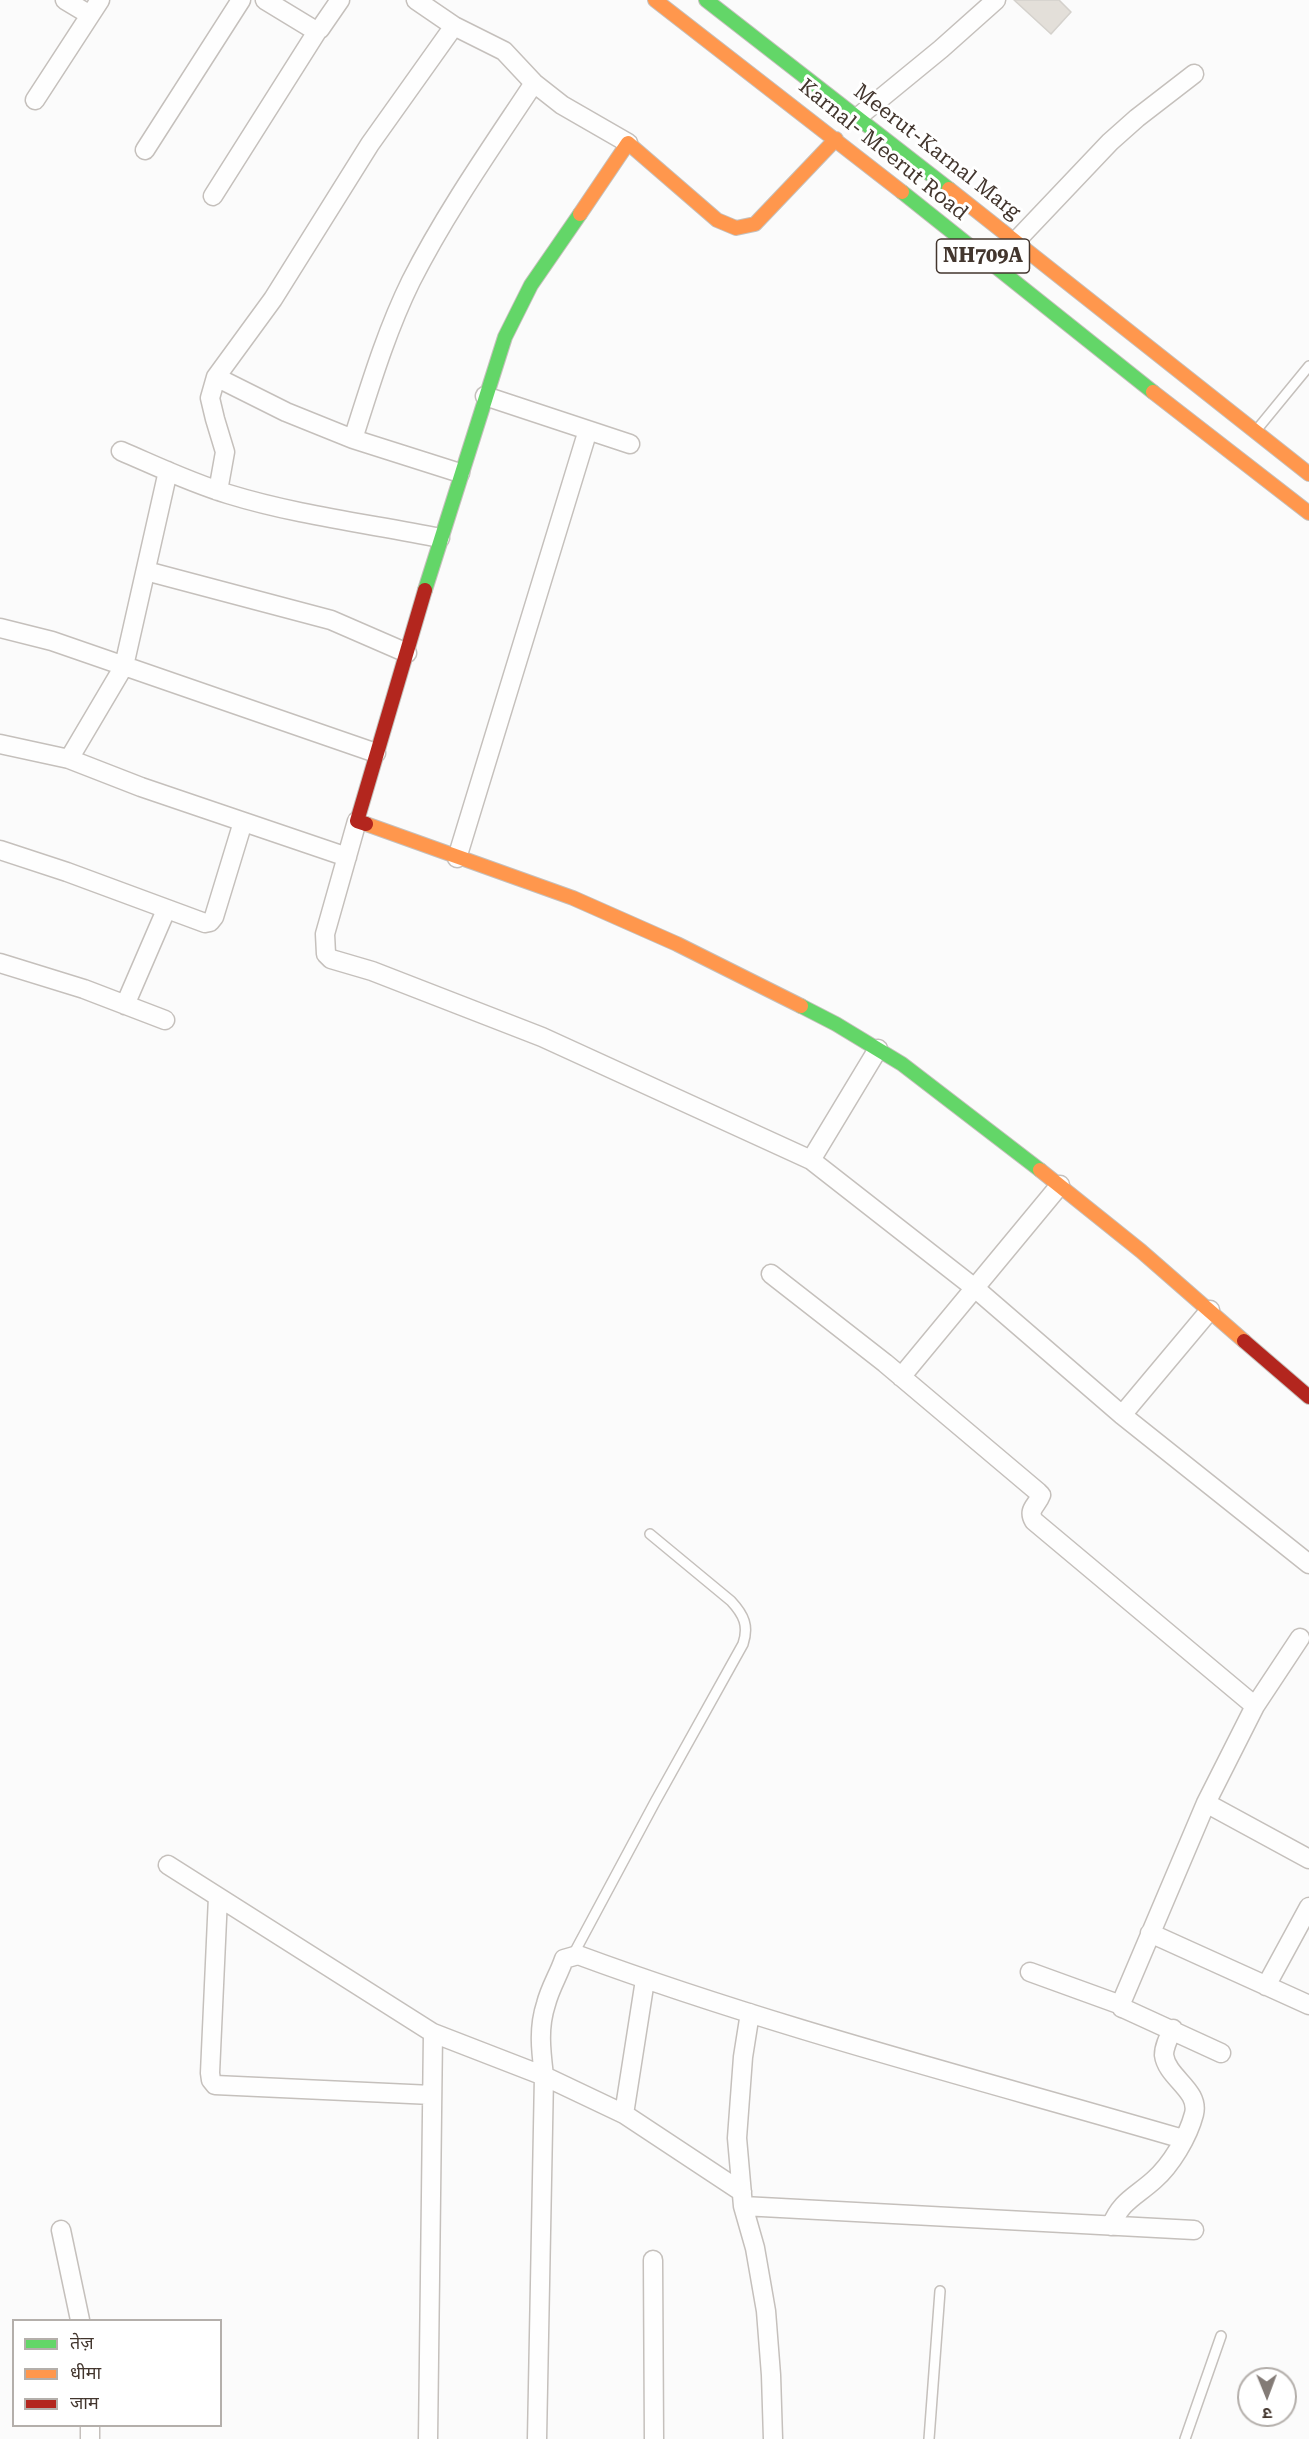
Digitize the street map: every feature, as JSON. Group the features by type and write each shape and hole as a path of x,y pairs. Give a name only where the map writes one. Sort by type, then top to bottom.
{"main road":[{"name":"Karnal- Meerut Road","path":"655,0 836,139 1202,431 1309,513"},
{"name":"Meerut-Karnal Marg","path":"706,0 1016,241 1309,474"},
{"path":"836,139 755,224 741,229 727,227 717,220 628,143 531,285 505,337 440,538 357,821 573,898 677,944 836,1024 878,1049 902,1064 1060,1185 1210,1310 1309,1397"}],"street":[{"path":"35,100 95,8 65,0"},
{"path":"145,150 241,0"},
{"path":"265,0 314,30 318,30"},
{"path":"213,196 318,30 340,0"},
{"path":"416,0 454,26 504,51 534,83 562,105 628,143"},
{"path":"858,117 941,49 996,0"},
{"path":"218,491 225,452 214,420 210,398 216,378 273,299 370,144 454,26"},
{"path":"1016,241 1110,142 1194,74"},
{"path":"353,439 387,334 412,280 456,201 534,83"},
{"path":"216,378 286,412 353,439 460,473"},
{"path":"485,396 630,444"},
{"path":"457,858 588,430"},
{"path":"121,451 218,491 279,507 440,538"},
{"path":"69,759 124,666 168,471"},
{"path":"146,571 331,620 407,653"},
{"path":"2,634 52,641 376,753"},
{"path":"0,744 69,759 243,822 347,856"},
{"path":"357,821 324,934 326,954 331,958 392,978 542,1037 811,1160 976,1289 1122,1415 1309,1564"},
{"path":"0,850 201,923 210,922 214,917 243,822"},
{"path":"125,1005 166,910"},
{"path":"0,963 84,989 165,1020"},
{"path":"811,1160 878,1049"},
{"path":"901,1377 1060,1185"},
{"path":"771,1274 901,1377 1038,1492 1041,1495 1030,1515 1034,1521 1255,1706"},
{"path":"1122,1415 1210,1310"},
{"path":"1121,2005 1206,1803 1255,1706 1306,1636"},
{"path":"1206,1803 1309,1859"},
{"path":"168,1865 433,2032 544,2076 624,2114 742,2199 1194,2230"},
{"path":"218,1897 210,2073 215,2085 432,2095"},
{"path":"1266,1986 1309,1907"},
{"path":"1150,1933 1309,2005"},
{"path":"537,2439 544,2076 540,2025 546,2002 564,1959 573,1955 750,2013 1184,2139"},
{"path":"1030,1972 1121,2005 1122,2008 1173,2029 1221,2053"},
{"path":"624,2114 645,1980"},
{"path":"750,2013 743,2057 737,2138 742,2199 755,2248 766,2311 773,2439"},
{"path":"1111,2226 1117,2211 1129,2198 1155,2180 1169,2163 1184,2139 1194,2114 1195,2102 1177,2080 1164,2056 1173,2029"},
{"path":"428,2439 433,2032"},
{"path":"61,2230 80,2319"},
{"path":"653,2260 654,2439"}],"lane":[{"path":"1255,431 1309,366"},
{"path":"573,1955 747,1633 742,1612 650,1534"},
{"path":"929,2439 940,2291"},
{"path":"1185,2439 1221,2336"}],"building":[{"path":"1014,0 1059,0 1071,12 1051,34"}],"traffic: fast":[{"path":"706,0 949,189"},
{"path":"902,192 1153,392"},
{"path":"425,590 505,337 531,285 580,214"},
{"path":"801,1006 836,1024 902,1064 1040,1170"}],"traffic: slow":[{"path":"655,0 902,192"},
{"path":"580,214 628,143 717,220 736,228 755,224 836,139"},
{"path":"949,189 1309,474"},
{"path":"1153,392 1309,513"},
{"path":"366,824 573,898 677,944 801,1006"},
{"path":"1040,1170 1141,1251 1244,1341"}],"traffic: jam":[{"path":"366,824 357,821 425,590"},
{"path":"1244,1341 1309,1397"}]}
